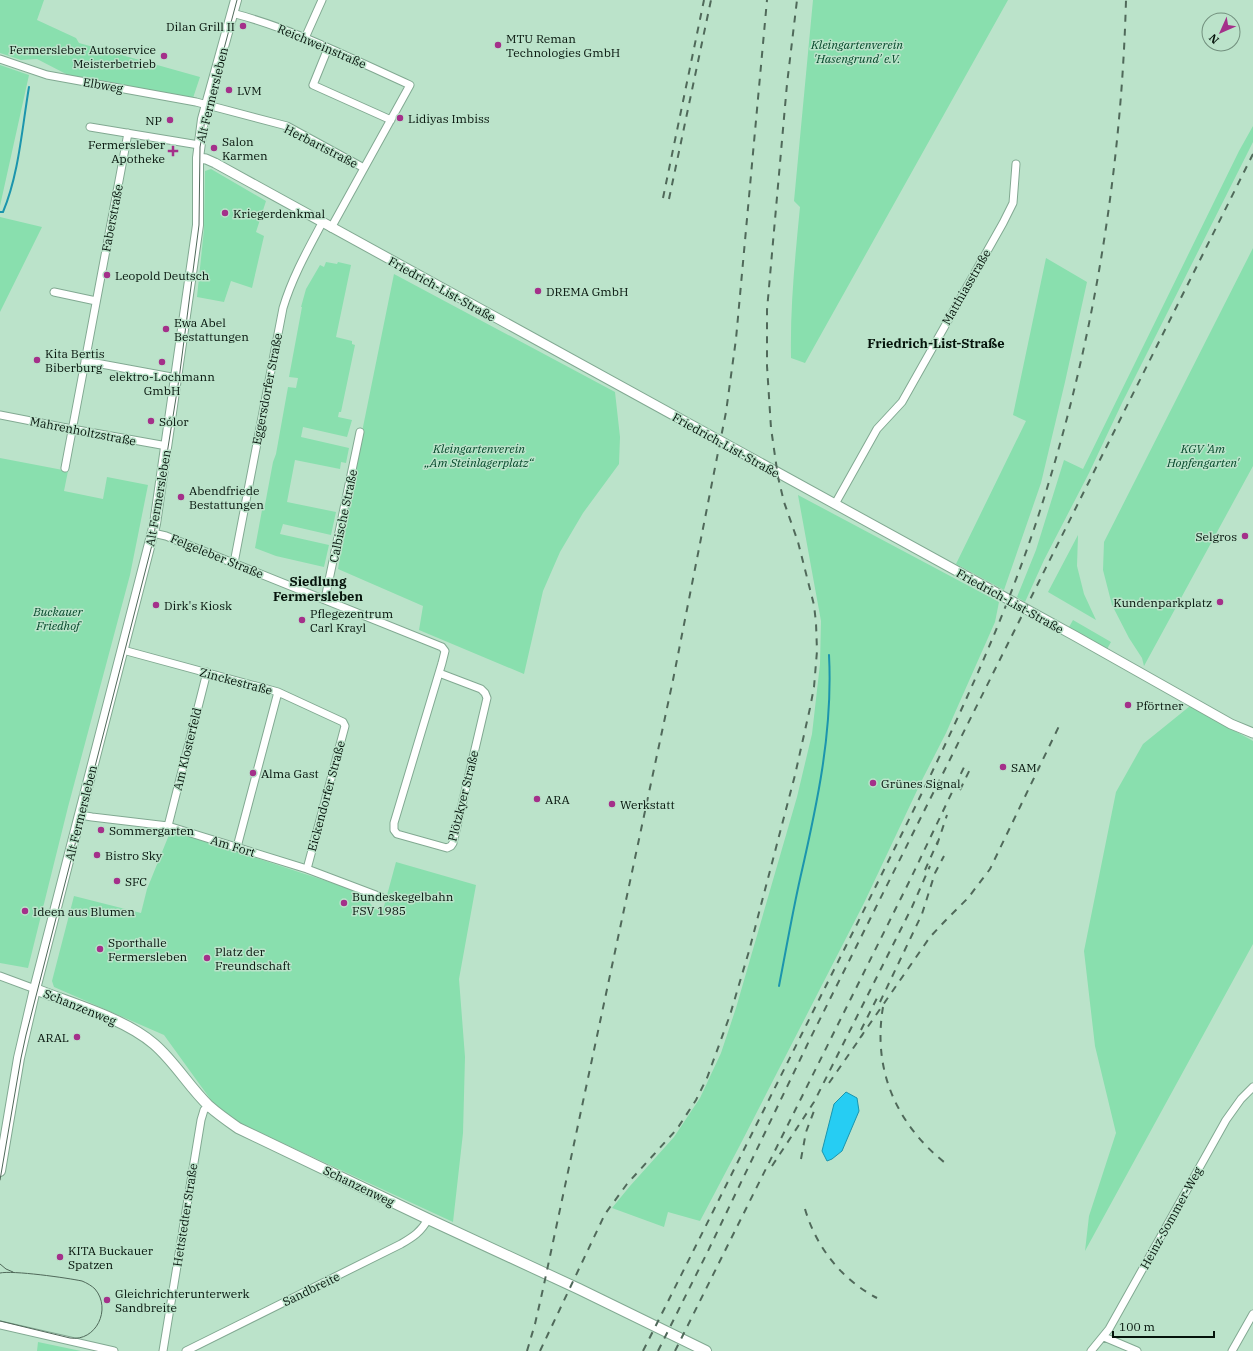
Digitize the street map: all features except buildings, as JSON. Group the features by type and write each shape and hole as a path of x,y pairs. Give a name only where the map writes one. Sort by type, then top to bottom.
{"main road":[{"name":"Alt Fermersleben","path":"0,1171 19,1058 35,989 153,533 177,378 198,225 199,145 207,104 236,0"},
{"name":"Schanzenweg","path":"35,989 115,1020 142,1034 167,1056 209,1106 225,1120 245,1131 428,1219 579,1289 706,1351"}],"street":[{"path":"305,38 322,0"},
{"name":"Reichweinstraße","path":"232,13 272,24 410,85 391,120"},
{"path":"328,48 313,85 391,120 331,228"},
{"name":"Elbweg","path":"0,59 47,75 176,97 207,104"},
{"name":"Herbartstraße","path":"207,104 287,126 364,168"},
{"path":"90,127 199,145"},
{"name":"Faberstraße","path":"65,468 128,133"},
{"name":"Friedrich-List-Straße","path":"198,158 206,159 835,504 1231,724 1253,733"},
{"name":"Matthiasstraße","path":"835,504 877,429 903,399 1003,223 1013,203 1016,164"},
{"name":"Eggersdorfer Straße","path":"234,562 283,308 297,270 322,223"},
{"path":"54,292 96,301"},
{"path":"85,361 177,378"},
{"name":"Mahrenholtzstraße","path":"0,415 167,446"},
{"name":"Calbische Straße","path":"325,599 360,432"},
{"name":"Felgeleber Straße","path":"153,533 166,536 234,562 442,646 445,651 442,664"},
{"name":"Zinckestraße","path":"123,650 278,692 343,722 344,724"},
{"name":"Plötzkyer Straße","path":"439,673 481,689 487,698 454,843 447,848 397,834 394,830 394,823 439,673 442,664"},
{"name":"Am Klosterfeld","path":"168,826 207,672"},
{"path":"237,847 278,692"},
{"name":"Eickendorfer Straße","path":"307,869 345,726 344,724"},
{"name":"Am Fort","path":"80,815 92,818 168,826 307,869 381,897"},
{"path":"0,976 35,989"},
{"name":"Heinz-Sommer-Weg","path":"1091,1351 1104,1337 1121,1308 1224,1124 1241,1099 1253,1086"},
{"name":"Hettstedter Straße","path":"163,1351 201,1120 204,1110 209,1106"},
{"name":"Sandbreite","path":"186,1351 407,1241 421,1230 428,1219"},
{"path":"1232,1351 1253,1314"},
{"path":"0,1325 114,1351"},
{"path":"1104,1337 1137,1351"}],"green space":[{"path":"0,0 44,0 37,20 76,38 79,43 200,77 193,98 68,75 37,59 21,60 0,53"},
{"name":"Kleingartenverein 'Hasengrund' e.V.","path":"813,0 1008,0 805,363 791,358 791,320 800,207 794,201"},
{"path":"0,65 29,75 0,206"},
{"path":"1253,126 1253,142 1122,403 1089,473 1044,560 1025,602 1017,597 1036,550 1064,460 1083,469 1239,151"},
{"path":"211,169 266,201 256,232 264,236 252,288 231,281 224,302 197,297 204,229 205,171"},
{"path":"0,217 42,227 0,312"},
{"name":"KGV 'Am Hopfengarten'","path":"1253,248 1253,466 1144,666 1142,658 1129,638 1112,605 1103,570 1104,542"},
{"path":"1046,258 1087,282 1041,483 1004,590 956,564 1026,421 1013,415"},
{"path":"326,262 337,264 338,262 351,265 336,337 352,341 352,344 355,345 341,412 339,412 338,417 352,420 347,437 303,427 301,437 349,448 346,463 341,462 340,469 295,460 287,502 336,512 331,535 283,524 280,534 329,545 324,567 276,556 255,548 262,510 264,510 273,462 276,454 288,387 296,388 298,378 289,377 301,307 306,289 320,265 324,267"},
{"name":"Kleingartenverein „Am Steinlagerplatz“","path":"394,274 615,392 620,437 619,464 583,513 560,552 543,591 524,674 419,630 423,606 338,569 363,427"},
{"name":"Buckauer Friedhof","path":"0,458 68,471 64,491 103,499 107,477 148,485 130,575 68,807 28,968 0,963"},
{"path":"798,495 999,602 995,622 946,733 921,782 864,903 700,1221 668,1212 664,1227 612,1208 674,1137 700,1098 721,1053 736,1008 797,797 812,734 820,664 821,621"},
{"path":"1078,535 1077,566 1084,594 1096,620 1048,592"},
{"path":"1073,620 1111,642 1107,649 1069,627"},
{"path":"1190,706 1253,741 1253,944 1085,1251 1089,1216 1116,1133 1095,1046 1084,951 1116,792 1143,744"},
{"path":"171,830 369,895 368,901 375,909 383,910 396,862 476,885 459,979 465,1057 463,1133 453,1222 237,1122 217,1107 211,1100 164,1035 54,987 52,981 74,896 141,913 147,889"},
{"path":"38,1342 81,1351 37,1351"}],"water":[{"path":"846,1092 857,1098 859,1111 842,1151 827,1161 822,1151 834,1104"}],"waterway":[{"path":"0,212 3,212 13,182 29,87"},
{"path":"779,986 794,906 818,796 829,712 829,655"}],"tram line":[{"path":"0,1180 26,1035 153,541 179,379 199,225 200,147 205,120 237,0"},
{"path":"0,1264 13,1272"},
{"path":"0,1273 28,1273 82,1281 95,1289 100,1297 102,1306 99,1322 94,1330 79,1338 70,1338 0,1321"}],"railway":[{"path":"663,198 704,0"},
{"path":"669,199 711,0"},
{"path":"527,1351 543,1289 673,680 726,412 736,339 767,0"},
{"path":"540,1351 605,1214 627,1184 677,1129 696,1100 707,1078 730,1015 749,951 795,775 814,687 817,651 814,605 798,542 784,502 778,477 771,428 767,366 767,310 787,84 797,0"},
{"path":"643,1351 928,781 974,682 995,632 1034,529 1072,400 1100,268 1118,135 1126,0"},
{"path":"658,1351 810,1039 1253,154"},
{"path":"860,1038 930,937 968,898 990,869 1061,722"},
{"path":"675,1351 911,878 966,763"},
{"path":"960,790 972,765"},
{"path":"937,845 947,815"},
{"path":"925,870 938,841"},
{"path":"880,1002 922,914 935,873 944,856"},
{"path":"772,1166 814,1102 912,907 930,866"},
{"path":"861,1030 879,994"},
{"path":"883,1007 881,1031 882,1054 886,1076 893,1096 903,1116 916,1134 931,1151 949,1166"},
{"path":"829,1083 863,1034"},
{"path":"801,1159 806,1132 814,1111"},
{"path":"805,1209 816,1236 832,1261 853,1282 864,1291 877,1298"}],"place":[{"name":"Dilan Grill II","path":"243,26"},
{"name":"MTU Reman Technologies GmbH","path":"498,45"},
{"name":"Fermersleber Autoservice Meisterbetrieb","path":"164,56"},
{"name":"LVM","path":"229,90"},
{"name":"Lidiyas Imbiss","path":"400,118"},
{"name":"NP","path":"170,120"},
{"name":"Salon Karmen","path":"214,148"},
{"name":"Fermersleber Apotheke","path":"173,151"},
{"name":"Kriegerdenkmal","path":"225,213"},
{"name":"Leopold Deutsch","path":"107,275"},
{"name":"DREMA GmbH","path":"538,291"},
{"name":"Ewa Abel Bestattungen","path":"166,329"},
{"name":"Kita Bertis Biberburg","path":"37,360"},
{"name":"elektro-Lochmann GmbH","path":"162,362"},
{"name":"Sólor","path":"151,421"},
{"name":"Abendfriede Bestattungen","path":"181,497"},
{"name":"Selgros","path":"1245,536"},
{"name":"Kundenparkplatz","path":"1220,602"},
{"name":"Dirk's Kiosk","path":"156,605"},
{"name":"Pflegezentrum Carl Krayl","path":"302,620"},
{"name":"Pförtner","path":"1128,705"},
{"name":"SAM","path":"1003,767"},
{"name":"Alma Gast","path":"253,773"},
{"name":"Grünes Signal","path":"873,783"},
{"name":"ARA","path":"537,799"},
{"name":"Werkstatt","path":"612,804"},
{"name":"Sommergarten","path":"101,830"},
{"name":"Bistro Sky","path":"97,855"},
{"name":"SFC","path":"117,881"},
{"name":"Bundeskegelbahn FSV 1985","path":"344,903"},
{"name":"Ideen aus Blumen","path":"25,911"},
{"name":"Sporthalle Fermersleben","path":"100,949"},
{"name":"Platz der Freundschaft","path":"207,958"},
{"name":"ARAL","path":"77,1037"},
{"name":"KITA Buckauer Spatzen","path":"60,1257"},
{"name":"Gleichrichterunterwerk Sandbreite","path":"107,1300"}],"district":[{"name":"Friedrich-List-Straße","path":"936,343"},
{"name":"Siedlung Fermersleben","path":"318,588"}]}
